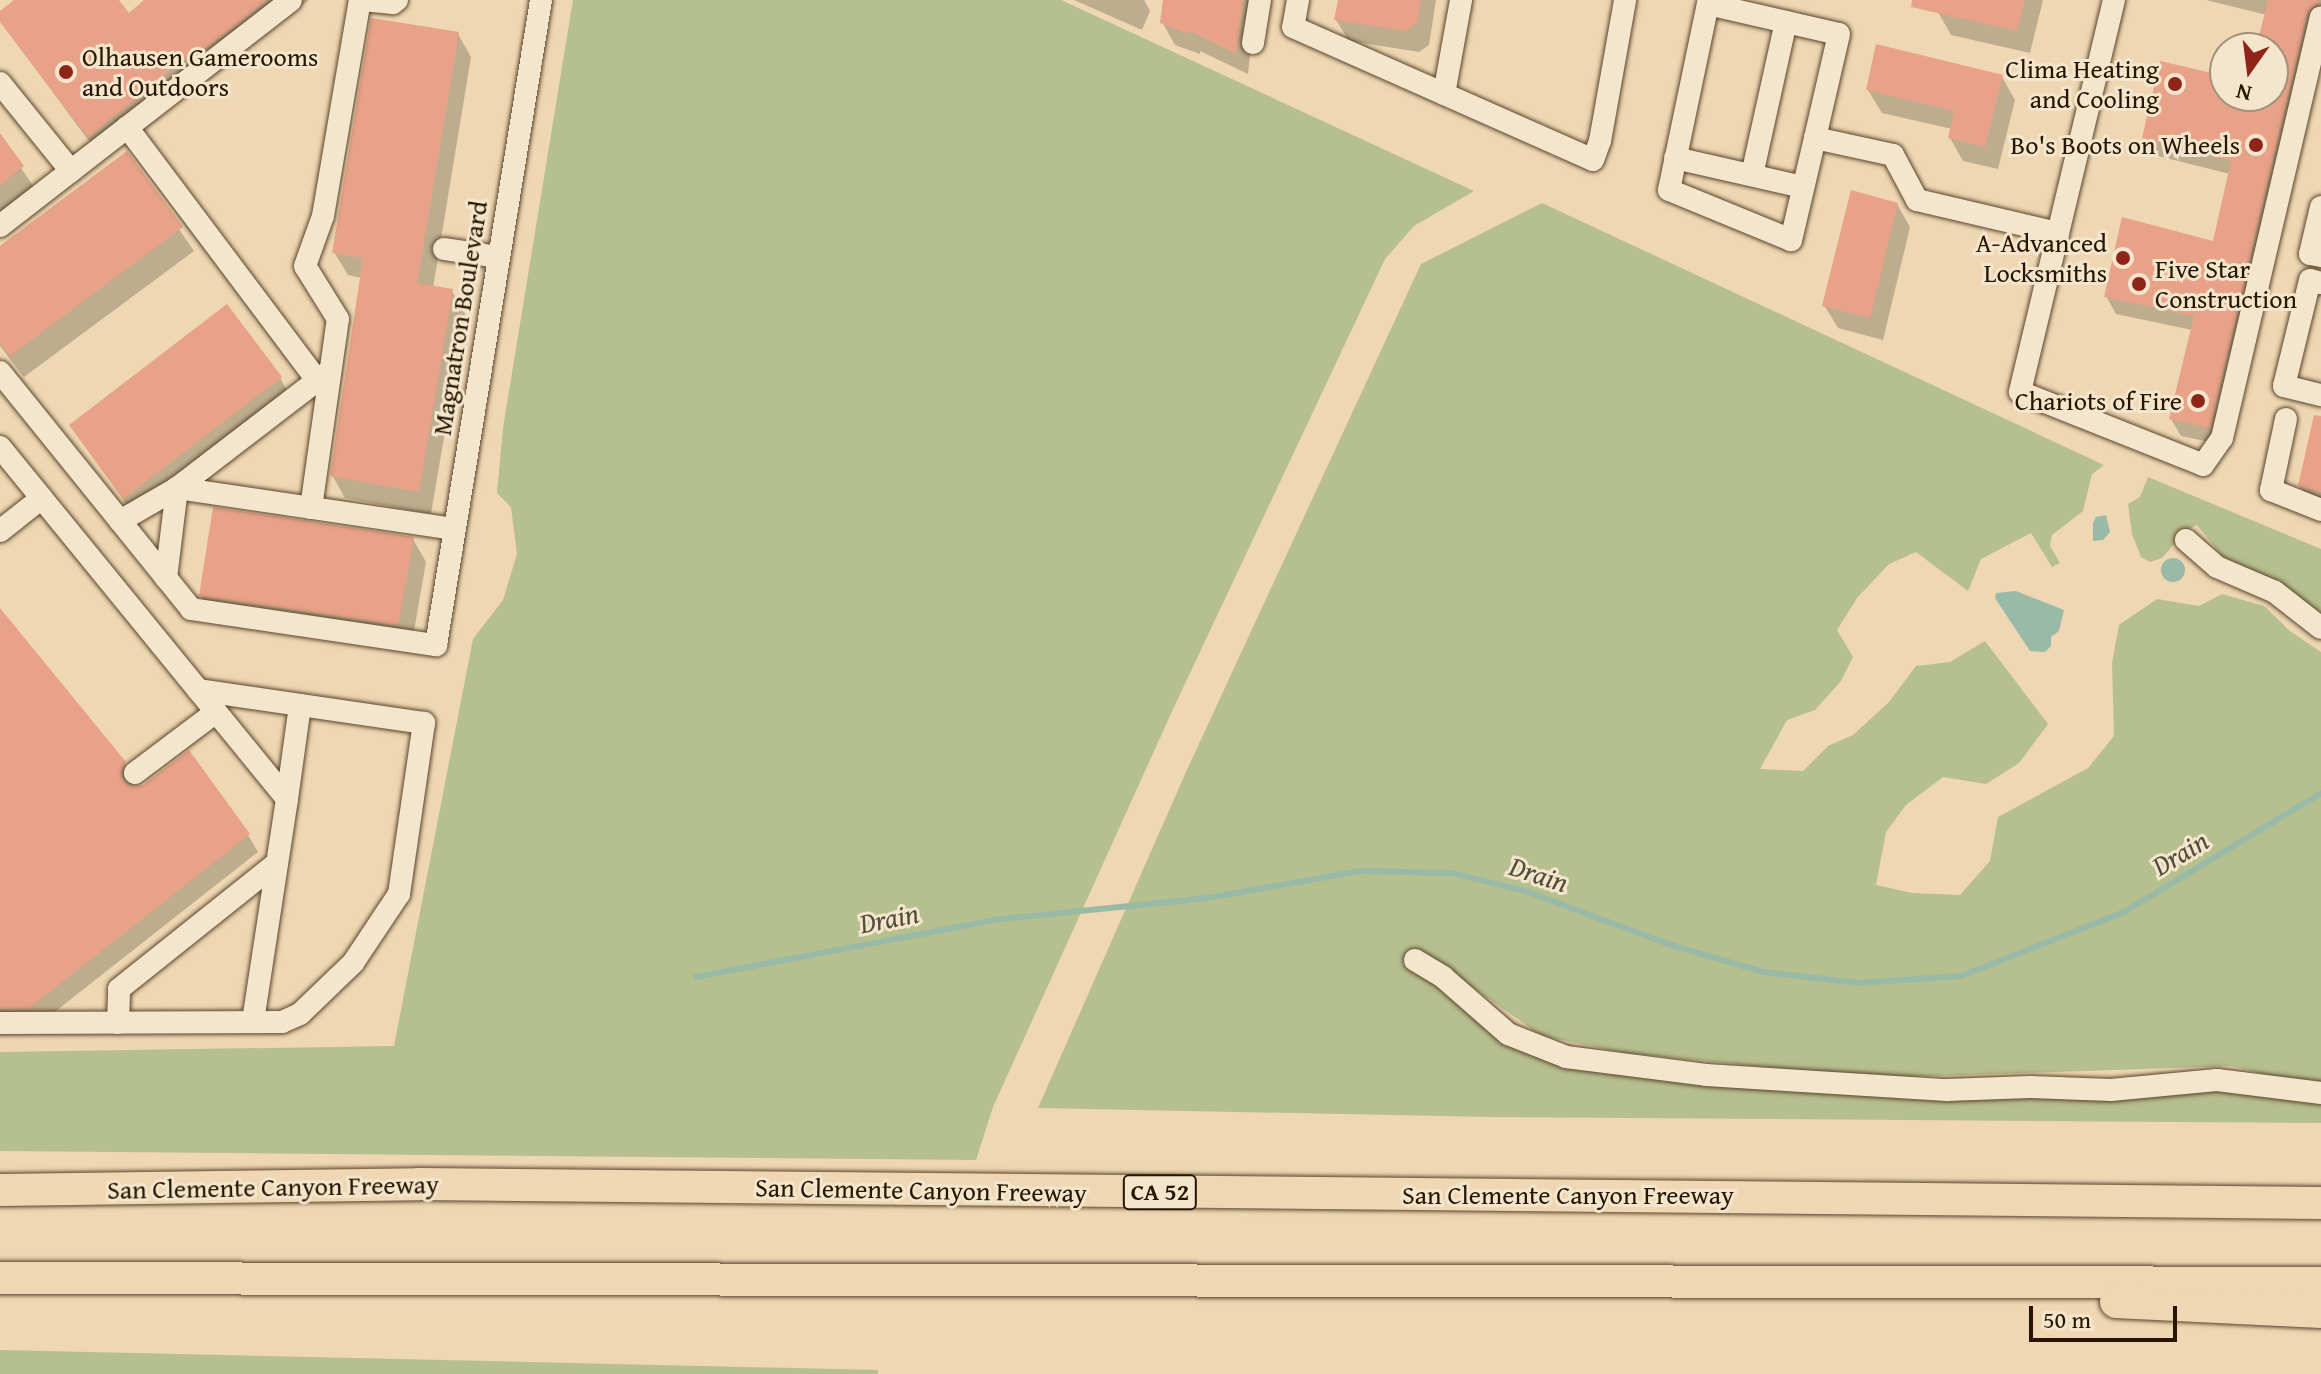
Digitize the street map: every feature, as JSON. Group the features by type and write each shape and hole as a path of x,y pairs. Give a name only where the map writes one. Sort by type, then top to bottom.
{"highway":[{"name":"San Clemente Canyon Freeway","path":"0,1190 419,1184 2321,1203"},
{"path":"0,1278 2321,1283"},
{"path":"1878,1282 2147,1305 2321,1312"}],"street":[{"path":"0,226 291,0"},
{"path":"311,508 326,375 338,319 305,266 323,216 362,0 393,3 397,0"},
{"name":"Magnatron Boulevard","path":"166,578 191,609 436,645 541,0"},
{"path":"1253,43 1260,0"},
{"path":"1298,0 1293,27 1593,160 1600,141 1625,0"},
{"path":"1444,94 1461,0"},
{"path":"2114,0 2020,392 2203,465 2222,438 2321,17"},
{"path":"1708,4 1839,34 1815,138 1791,240 1669,190 1708,4"},
{"path":"1752,175 1786,22"},
{"path":"0,83 71,171"},
{"path":"127,127 326,375"},
{"path":"1815,138 1893,155 1917,200 2058,233"},
{"path":"1675,158 1803,187"},
{"path":"2321,207 2310,254 2321,256"},
{"path":"444,249 498,257"},
{"path":"2321,283 2310,280 2284,386 2321,395"},
{"path":"0,372 166,578"},
{"path":"120,521 177,488 326,375"},
{"path":"2286,419 2271,490 2321,510"},
{"path":"0,447 287,799"},
{"path":"177,488 454,529"},
{"path":"166,578 177,488"},
{"path":"0,531 42,498"},
{"path":"2186,540 2217,567 2275,592 2321,628"},
{"path":"0,1023 282,1022 300,1014 353,963 399,894 424,723 198,690"},
{"path":"253,1021 300,705"},
{"path":"135,773 216,712"},
{"path":"118,1023 119,989 277,863"},
{"path":"1415,960 1443,977 1508,1034 1566,1057 1706,1075 1947,1090 2030,1087 2111,1090 2217,1080 2321,1093"}],"green space":[{"path":"573,0 1061,0 1474,191 1414,226 1385,259 1174,707 993,1107 976,1160 0,1151 0,1052 394,1046 473,639 503,600 517,554 511,507 497,493 503,428"},
{"path":"1542,203 2104,465 2092,474 2083,511 2052,535 2050,546 2060,563 2052,567 2031,533 1981,559 1968,591 1916,552 1889,564 1857,598 1837,630 1853,657 1841,681 1815,710 1787,720 1760,769 1803,771 1828,746 1853,735 1889,702 1916,666 1950,662 1985,641 2048,724 2019,763 1986,784 1943,777 1906,805 1886,832 1876,885 1912,893 1960,895 1990,861 1998,817 2088,768 2114,736 2112,663 2119,625 2157,599 2199,606 2222,594 2264,606 2290,631 2321,652 2321,1083 2294,1081 2231,1066 1873,1078 1626,1053 1542,1036 1425,954 1405,957 1528,1054 1575,1064 2161,1094 2238,1090 2321,1103 2321,1123 1490,1117 1038,1108 1186,772 1421,264"},
{"path":"2148,477 2321,549 2321,616 2295,599 2279,580 2255,574 2223,557 2197,525 2185,531 2162,558 2150,562 2141,557 2132,534 2128,504 2140,497"},
{"path":"0,1350 878,1370 878,1374 0,1374"}],"shaded area":[{"path":"2106,515 2110,532 2103,540 2093,541 2096,517"},
{"path":"2173,558 2181,562 2185,570 2181,578 2173,582 2165,578 2161,570 2165,562"},
{"path":"2016,591 2064,610 2059,631 2051,637 2051,646 2045,652 2030,651 1995,598 1996,593"}],"building":[{"path":"14,0 119,0 129,13 144,0 267,0 204,50 200,46 88,138 0,22 0,11"},
{"path":"1163,0 1243,0 1236,54 1188,30 1188,34 1160,23"},
{"path":"1338,0 1421,0 1417,23 1406,31 1334,20"},
{"path":"1912,0 2025,0 2017,31 1911,7"},
{"path":"2268,0 2320,0 2307,14 2289,91 2289,32 2260,32"},
{"path":"371,18 459,32 417,283 453,289 419,492 330,476 363,258 332,253"},
{"path":"1876,44 2003,75 1985,147 1948,138 1954,111 1866,90"},
{"path":"2160,61 2209,72 2209,112 2284,112 2210,428 2169,419 2194,316 2104,297 2122,217 2213,241 2231,161 2142,138"},
{"path":"0,133 24,166 0,185"},
{"path":"127,151 183,227 10,356 0,343 0,246"},
{"path":"1851,190 1898,203 1870,318 1822,306"},
{"path":"227,304 282,377 123,499 69,425"},
{"path":"2314,415 2321,416 2321,492 2298,486"},
{"path":"213,507 414,537 398,625 199,596"},
{"path":"0,608 126,762 121,774 124,782 130,786 143,785 189,750 250,834 28,1009 0,1009"}],"waterway":[{"name":"Drain","path":"696,977 1001,919 1208,898 1360,871 1452,873 1525,891 1674,946 1764,972 1858,983 1961,976 2124,912 2321,793"}],"place":[{"name":"Olhausen Gamerooms and Outdoors","path":"66,72"},
{"name":"Clima Heating and Cooling","path":"2175,84"},
{"name":"Bo's Boots on Wheels","path":"2256,145"},
{"name":"A-Advanced Locksmiths","path":"2123,258"},
{"name":"Five Star Construction","path":"2139,284"},
{"name":"Chariots of Fire","path":"2198,401"}]}
